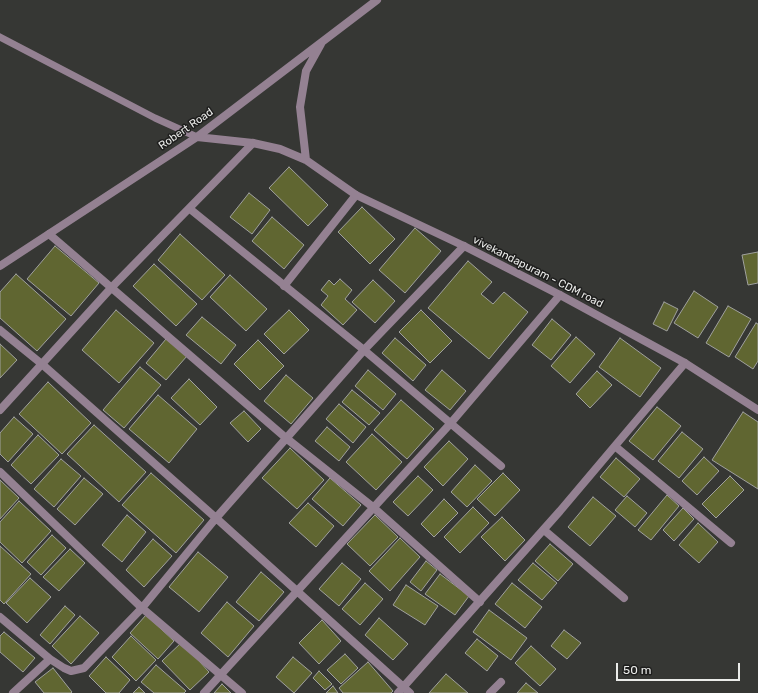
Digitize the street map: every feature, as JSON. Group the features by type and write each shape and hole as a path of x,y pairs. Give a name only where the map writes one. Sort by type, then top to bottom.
{"street":[{"name":"Robert Road","path":"0,266 197,137 322,40 377,0"},
{"path":"306,160 300,107 306,71 322,40"},
{"name":"vivekandapuram - CDM road","path":"197,137 253,143 280,149 306,160 356,195 464,246 560,295 685,363 758,410"},
{"path":"0,410 43,365 112,287 253,143"},
{"path":"284,286 356,195"},
{"path":"190,208 364,350 501,466"},
{"path":"49,234 286,438 374,508 480,602"},
{"path":"0,617 50,659 71,671 80,670 142,608 216,518 364,350 464,246"},
{"path":"204,693 450,424 560,295"},
{"path":"0,330 43,365 216,518 401,690 410,693"},
{"path":"401,690 544,530 616,447 685,363"},
{"path":"616,447 731,543"},
{"path":"0,472 142,608 242,693"},
{"path":"544,530 624,598"},
{"path":"17,692 50,659"},
{"path":"490,693 501,682"}],"lane":[{"path":"0,37 155,118 197,137"}],"building":[{"path":"289,167 328,205 308,226 269,188"},
{"path":"249,193 270,210 252,234 230,217"},
{"path":"362,207 395,239 370,264 338,232"},
{"path":"272,217 304,245 284,269 252,241"},
{"path":"415,228 441,251 405,293 379,270"},
{"path":"180,234 225,275 202,300 158,260"},
{"path":"55,246 99,283 71,316 27,279"},
{"path":"758,252 758,283 748,285 742,255"},
{"path":"468,261 492,282 481,294 493,304 504,292 528,312 489,359 428,308"},
{"path":"154,264 197,304 176,326 133,286"},
{"path":"16,274 66,319 37,351 0,318 0,292"},
{"path":"230,275 267,309 246,331 210,297"},
{"path":"340,279 352,290 345,299 357,310 343,325 321,305 328,296 321,290 329,280 334,285"},
{"path":"373,280 395,301 375,323 352,302"},
{"path":"694,291 718,307 698,338 674,323"},
{"path":"664,302 678,309 667,331 653,324"},
{"path":"728,306 751,319 729,357 706,343"},
{"path":"116,310 154,343 119,383 82,350"},
{"path":"289,310 309,330 284,354 264,334"},
{"path":"421,310 452,341 430,363 399,332"},
{"path":"202,317 236,345 221,364 186,335"},
{"path":"552,319 571,335 551,360 532,345"},
{"path":"756,323 758,324 758,361 753,369 735,357"},
{"path":"576,337 595,354 570,383 551,366"},
{"path":"395,338 426,365 413,381 382,353"},
{"path":"620,338 661,368 640,397 599,367"},
{"path":"166,339 187,356 166,380 146,363"},
{"path":"258,340 284,366 260,390 234,364"},
{"path":"0,344 17,360 0,378"},
{"path":"140,367 161,385 124,428 103,410"},
{"path":"368,370 396,394 383,410 355,386"},
{"path":"442,370 466,391 450,410 425,390"},
{"path":"597,371 612,385 590,408 576,394"},
{"path":"286,375 313,398 291,424 264,401"},
{"path":"189,379 217,407 200,425 171,398"},
{"path":"48,382 91,423 62,454 19,414"},
{"path":"352,390 380,413 369,425 342,402"},
{"path":"158,395 197,429 169,463 129,429"},
{"path":"401,400 434,429 407,459 374,430"},
{"path":"339,404 366,427 353,443 326,419"},
{"path":"657,407 681,426 653,460 629,441"},
{"path":"244,411 261,429 248,442 230,423"},
{"path":"743,412 758,422 758,489 712,460"},
{"path":"14,417 33,434 8,462 0,454 0,433"},
{"path":"94,425 146,472 119,502 67,454"},
{"path":"327,427 350,447 339,461 315,441"},
{"path":"682,432 703,449 679,478 658,461"},
{"path":"372,434 402,462 376,490 346,462"},
{"path":"38,435 59,455 31,484 11,465"},
{"path":"449,441 468,459 443,486 424,467"},
{"path":"290,448 324,480 297,509 262,478"},
{"path":"704,457 719,471 697,495 682,481"},
{"path":"616,458 640,479 624,497 600,477"},
{"path":"61,459 81,476 54,507 34,489"},
{"path":"475,465 492,481 467,507 451,492"},
{"path":"151,473 204,520 176,553 122,505"},
{"path":"503,473 520,490 495,516 477,499"},
{"path":"418,476 433,490 408,516 393,502"},
{"path":"730,476 744,490 716,518 702,504"},
{"path":"84,478 103,494 75,525 57,509"},
{"path":"330,478 361,505 343,526 312,499"},
{"path":"0,480 19,498 0,519"},
{"path":"667,495 679,506 651,540 638,530"},
{"path":"627,496 647,513 635,527 615,510"},
{"path":"593,497 616,516 590,546 568,527"},
{"path":"444,499 458,513 434,537 421,524"},
{"path":"19,501 51,531 22,563 0,542 0,522"},
{"path":"308,503 334,526 316,547 289,523"},
{"path":"473,507 489,523 460,553 444,537"},
{"path":"683,508 694,519 674,541 663,530"},
{"path":"127,515 146,532 122,562 102,545"},
{"path":"375,515 398,537 370,566 347,544"},
{"path":"502,517 525,540 505,561 481,537"},
{"path":"698,523 718,542 699,563 679,545"},
{"path":"52,535 66,548 41,575 27,562"},
{"path":"400,538 420,557 390,591 369,571"},
{"path":"153,539 172,556 144,587 126,570"},
{"path":"550,544 573,564 558,581 535,561"},
{"path":"0,546 31,574 4,604 0,600"},
{"path":"70,549 85,563 59,591 43,577"},
{"path":"198,552 228,577 199,612 169,587"},
{"path":"426,561 437,570 421,591 410,582"},
{"path":"342,563 361,579 339,606 319,589"},
{"path":"533,563 557,583 542,600 518,580"},
{"path":"261,572 284,592 259,621 236,602"},
{"path":"440,574 469,596 455,615 425,594"},
{"path":"30,578 51,597 27,623 6,603"},
{"path":"365,583 383,599 360,625 342,609"},
{"path":"512,583 542,607 525,628 495,604"},
{"path":"406,585 438,606 425,625 393,605"},
{"path":"227,602 254,626 228,657 201,633"},
{"path":"65,606 75,615 50,644 40,635"},
{"path":"489,610 527,638 511,660 473,632"},
{"path":"146,615 174,641 158,659 130,633"},
{"path":"80,616 99,633 71,664 52,646"},
{"path":"379,618 408,644 393,660 365,635"},
{"path":"322,620 341,641 319,664 299,643"},
{"path":"564,630 581,643 567,659 551,646"},
{"path":"4,632 35,658 23,672 0,652 0,636"},
{"path":"131,636 156,660 136,681 112,657"},
{"path":"477,639 498,656 487,671 465,653"},
{"path":"182,642 209,672 190,690 162,661"},
{"path":"531,646 556,669 540,686 515,663"},
{"path":"345,654 358,668 341,684 327,670"},
{"path":"106,657 130,680 119,693 106,693 89,676"},
{"path":"293,657 312,673 294,693 276,677"},
{"path":"368,662 393,691 391,693 343,693 339,688"},
{"path":"156,665 186,691 184,693 154,693 141,682"},
{"path":"53,668 72,692 71,693 44,693 35,682"},
{"path":"319,671 332,684 325,690 313,678"},
{"path":"446,674 468,693 429,693"},
{"path":"526,683 538,693 517,693"},
{"path":"222,684 231,693 214,693"},
{"path":"333,686 338,693 326,693"},
{"path":"139,687 145,693 133,693"}]}
